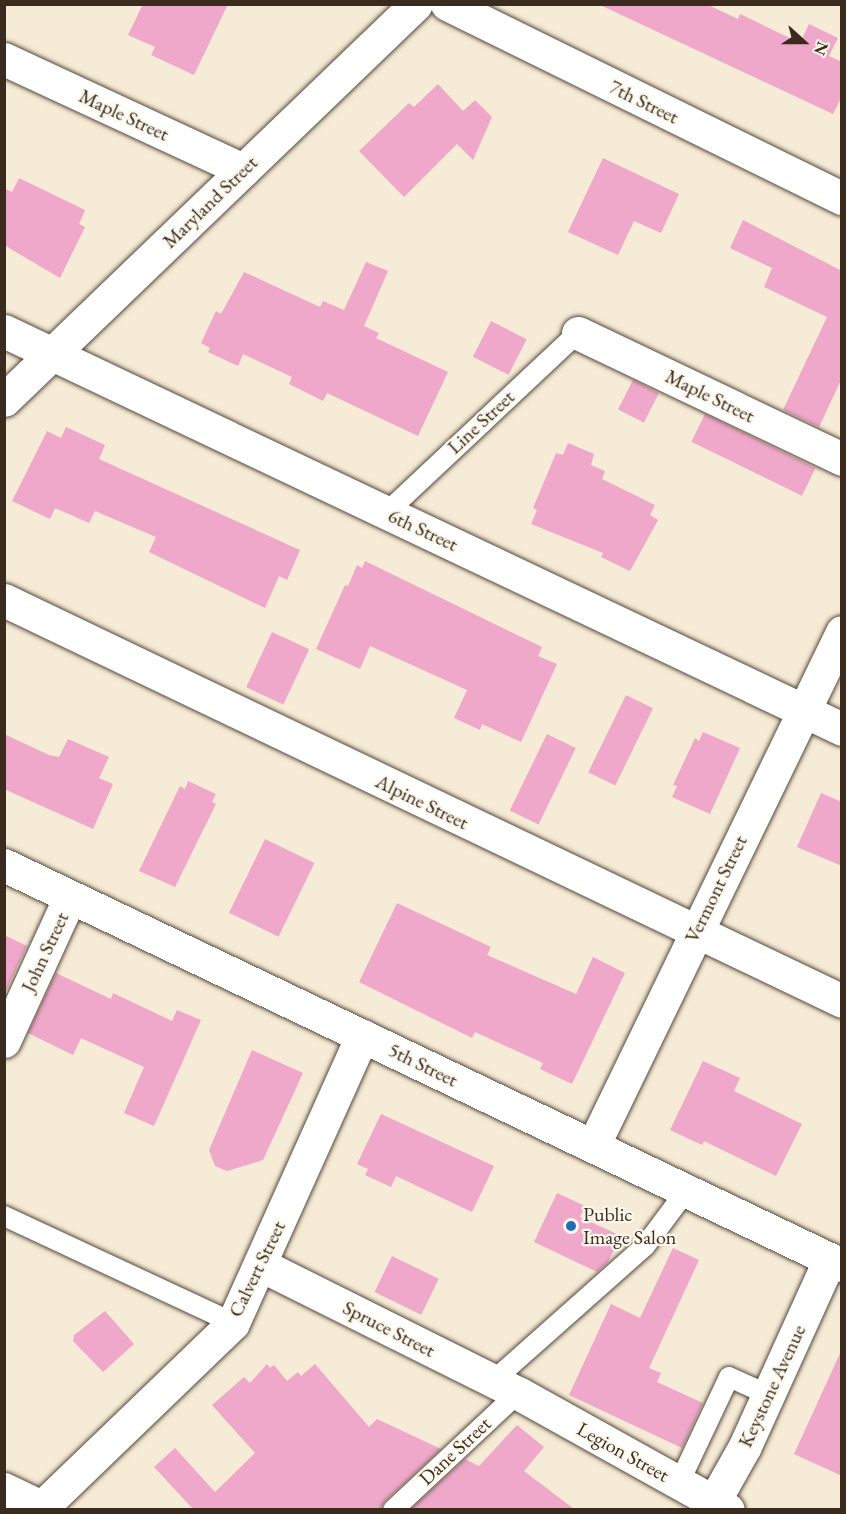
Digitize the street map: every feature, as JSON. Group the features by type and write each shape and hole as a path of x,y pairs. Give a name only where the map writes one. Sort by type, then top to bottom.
{"street":[{"name":"Maryland Street","path":"4,400 416,4"},
{"name":"7th Street","path":"447,4 842,198"},
{"name":"Maple Street","path":"4,59 243,170"},
{"name":"6th Street","path":"4,330 842,729"},
{"name":"Maple Street","path":"578,333 842,459"},
{"name":"Alpine Street","path":"4,600 842,1001"},
{"name":"Vermont Street","path":"592,1146 802,710 842,633"},
{"name":"5th Street","path":"4,865 836,1262"},
{"name":"John Street","path":"4,1041 70,897"},
{"name":"Calvert Street","path":"40,1508 233,1323 362,1036"},
{"name":"Keystone Avenue","path":"717,1507 769,1395 836,1262"},
{"name":"Spruce Street","path":"261,1265 505,1387"},
{"name":"Legion Street","path":"505,1387 679,1483 717,1507"},
{"path":"4,1490 40,1508"}],"lane":[{"name":"Line Street","path":"386,513 578,333"},
{"name":"Dane Street","path":"393,1509 505,1387 645,1246 686,1191"},
{"path":"4,1216 233,1323"},
{"path":"679,1483 729,1377 769,1395"}],"building":[{"path":"143,4 228,4 194,75 151,55 155,47 128,35"},
{"path":"598,4 706,4 738,19 740,14 800,43 809,24 838,38 829,56 842,62 842,96 833,114"},
{"path":"438,84 463,111 475,100 492,117 473,160 457,144 404,197 359,151 409,103 414,107"},
{"path":"603,158 679,194 661,233 634,221 618,255 568,232"},
{"path":"19,178 85,210 79,224 85,227 60,278 4,245 4,188 12,192"},
{"path":"743,220 842,271 842,378 819,427 783,410 827,317 764,287 772,268 730,248"},
{"path":"366,262 388,271 364,326 379,333 376,338 448,372 418,436 327,393 323,401 289,384 292,377 243,354 238,366 208,352 210,348 201,343 216,311 221,314 244,272 320,307 323,301 344,310"},
{"path":"491,321 527,339 508,375 473,357"},
{"path":"633,380 659,393 644,423 618,409"},
{"path":"705,414 816,468 802,496 691,442"},
{"path":"66,427 105,445 99,459 300,550 287,580 279,576 265,608 149,552 156,537 95,511 89,523 55,508 50,519 12,501 47,431 61,438"},
{"path":"568,443 594,454 591,465 605,471 602,479 655,505 650,515 658,520 630,571 601,557 603,553 531,524 537,510 533,508 556,453 563,455"},
{"path":"365,561 542,647 538,656 557,664 521,742 482,724 480,730 454,718 467,690 370,646 360,669 316,649 345,585 348,586 357,565 362,568"},
{"path":"272,632 309,649 283,705 246,687"},
{"path":"626,695 653,708 615,785 588,772"},
{"path":"703,732 740,748 710,814 672,797 677,786 673,785 695,738 699,741"},
{"path":"4,734 49,755 59,757 68,739 109,757 99,778 113,784 93,829 4,789"},
{"path":"547,734 576,748 538,824 510,810"},
{"path":"188,781 216,794 212,802 216,804 175,887 139,871 180,786 185,789"},
{"path":"821,793 842,802 842,866 797,847"},
{"path":"265,839 314,863 278,937 229,913"},
{"path":"397,903 491,947 487,955 576,994 593,957 625,973 572,1084 540,1069 543,1063 475,1032 472,1038 359,982"},
{"path":"4,935 27,946 4,995"},
{"path":"56,973 111,999 113,993 172,1021 177,1010 201,1020 154,1126 124,1113 144,1067 81,1038 73,1055 28,1033"},
{"path":"252,1050 303,1073 263,1160 227,1171 215,1166 209,1150"},
{"path":"703,1061 740,1078 734,1091 802,1124 776,1176 704,1141 702,1145 670,1130"},
{"path":"381,1114 494,1166 472,1212 396,1176 391,1187 365,1175 368,1169 357,1164"},
{"name":"Public Image Salon","path":"557,1193 585,1206 580,1217 621,1236 608,1262 597,1272 534,1242"},
{"path":"673,1248 699,1260 649,1368 661,1373 657,1382 703,1403 682,1448 569,1395 611,1304 640,1318"},
{"path":"392,1256 439,1279 421,1315 374,1292"},
{"path":"105,1311 134,1344 103,1372 73,1341 74,1335"},
{"path":"842,1349 842,1476 794,1454"},
{"path":"267,1364 270,1368 274,1365 287,1381 298,1372 301,1376 315,1364 369,1427 377,1419 441,1449 385,1501 381,1509 193,1509 154,1467 175,1448 215,1492 255,1453 212,1405 244,1377 250,1383"},
{"path":"517,1425 544,1447 524,1471 574,1509 411,1509 465,1459 479,1466"}],"place":[{"name":"Public Image Salon","path":"571,1226"}]}
